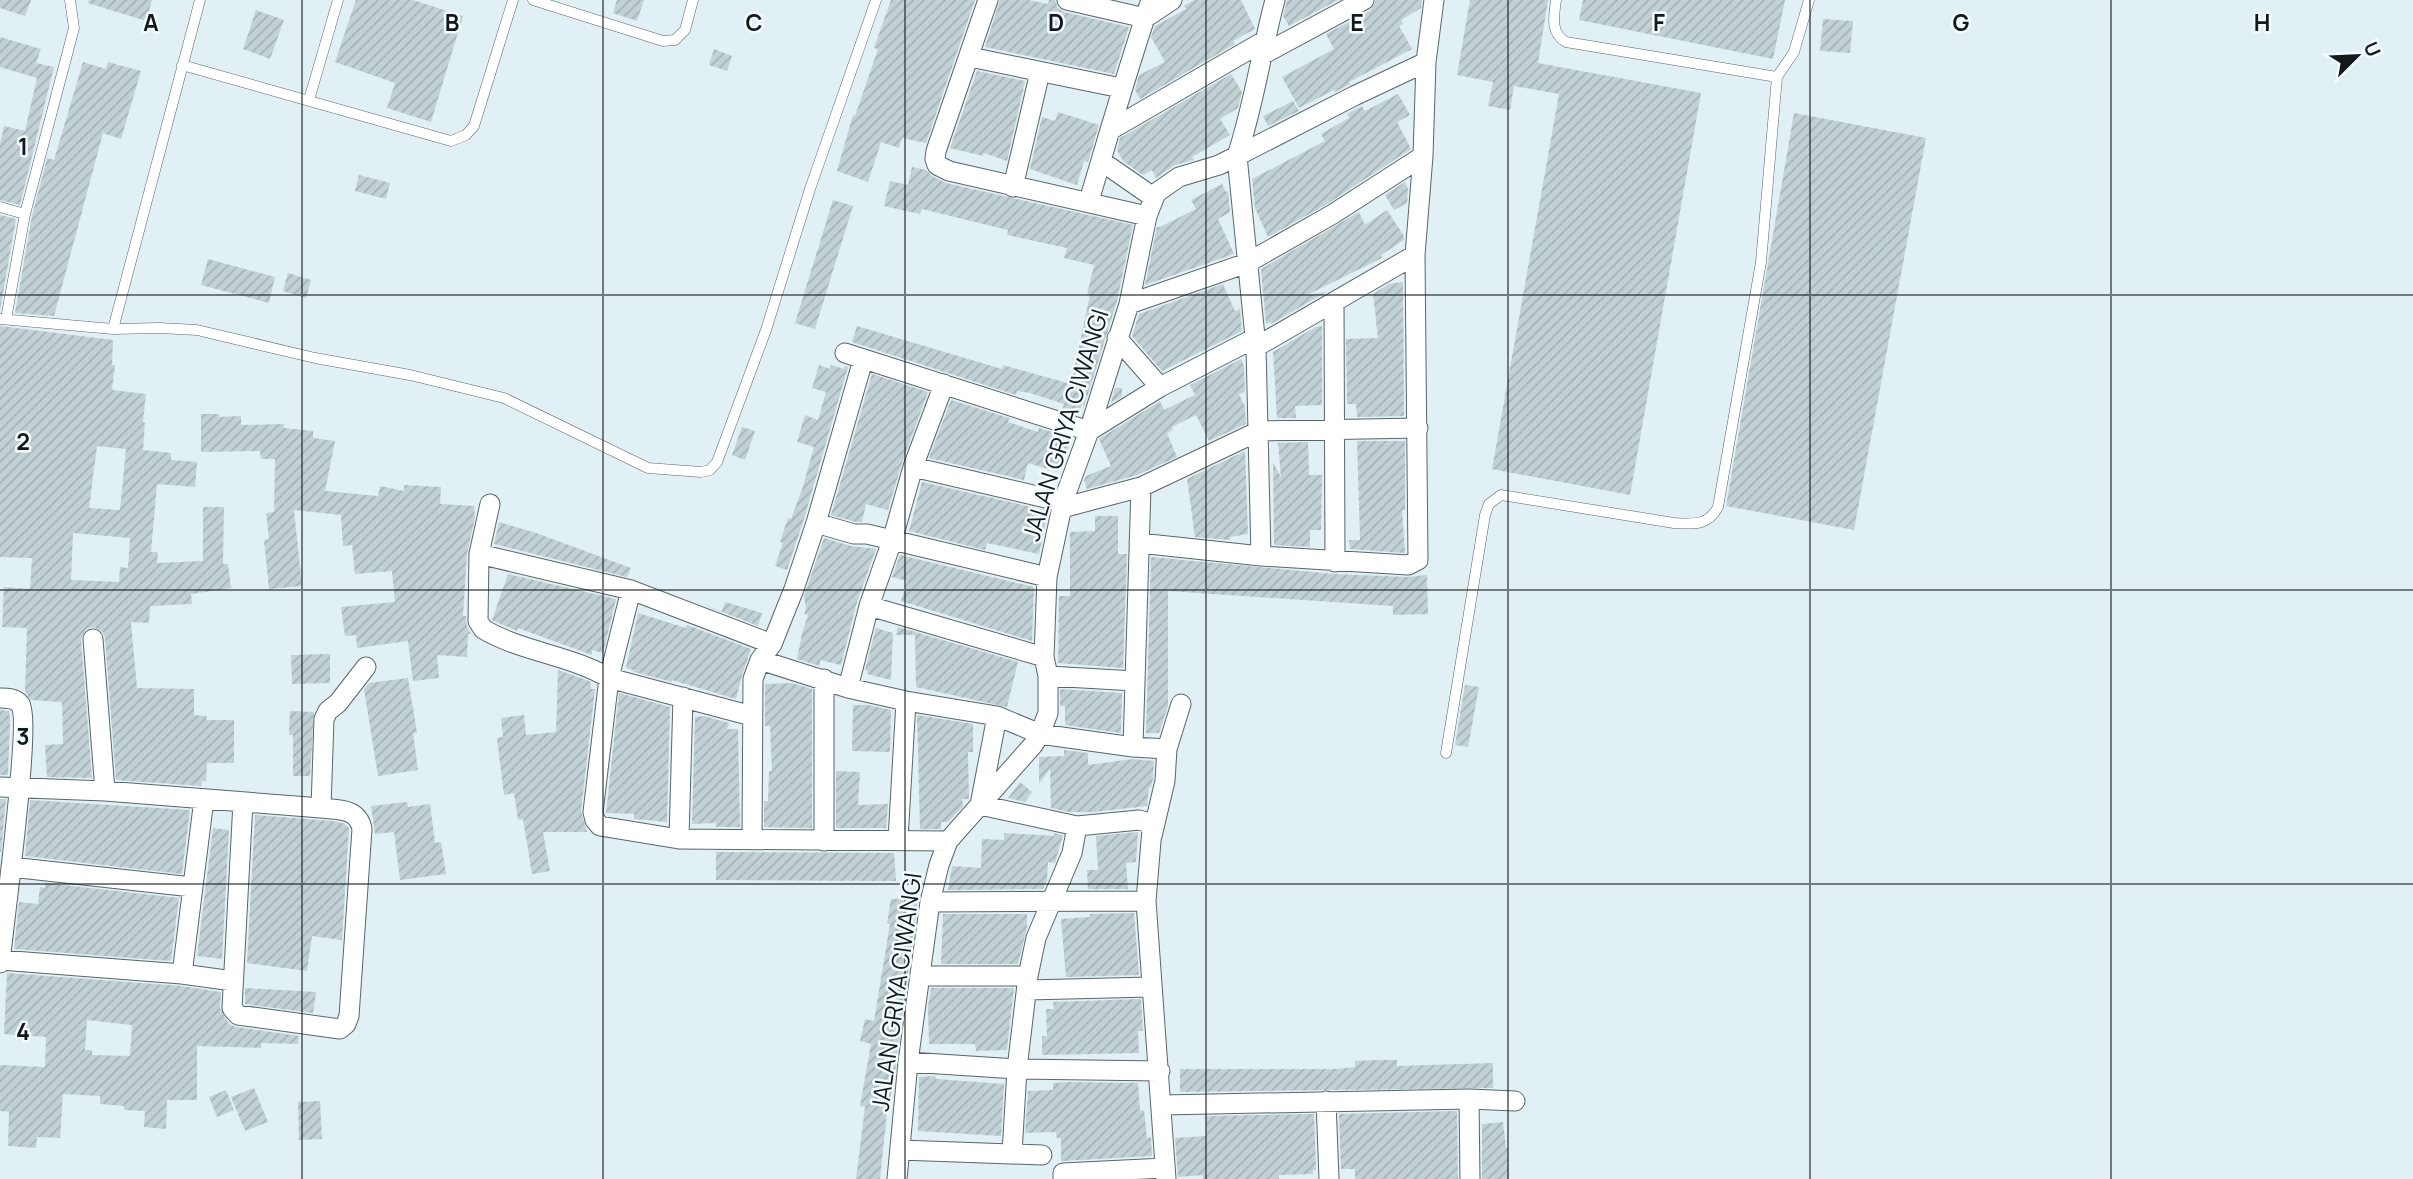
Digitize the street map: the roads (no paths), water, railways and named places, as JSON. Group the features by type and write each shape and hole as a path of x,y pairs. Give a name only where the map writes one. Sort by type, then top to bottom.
{"street":[{"path":"988,0 934,159 937,165 949,171 1013,187 1089,201 1150,207"},
{"path":"1067,0 1148,9 1172,0"},
{"path":"1261,556 1256,343 1237,156 1249,121 1262,49 1275,0"},
{"path":"1112,128 1262,49 1364,0"},
{"path":"1139,543 1335,562 1408,565 1418,560 1415,255 1423,156 1426,62 1434,0"},
{"path":"1089,201 1112,128 1121,88 1148,9"},
{"path":"970,57 1121,88"},
{"path":"1150,207 1156,193 1179,177 1237,156 1426,62"},
{"path":"1013,187 1040,72"},
{"path":"1129,304 1247,263 1333,214 1423,156"},
{"path":"1101,161 1150,207"},
{"name":"JALAN GRIYA CIWANGI","path":"897,1179 908,1062 930,902 947,841 1023,758 1041,734 1048,713 1046,577 1063,505 1129,304 1150,207"},
{"path":"752,839 753,679 816,523 854,356 1089,431 1160,387 1256,343 1334,303 1415,255"},
{"path":"1334,303 1335,562"},
{"path":"1118,338 1160,387"},
{"path":"848,688 869,606 892,541 913,467 944,384"},
{"path":"913,467 1063,505 1141,487 1259,431 1418,428"},
{"path":"1133,747 1141,487"},
{"path":"490,504 479,554 478,621 483,629 544,654 591,667 609,678 752,716"},
{"path":"816,523 853,534 867,534 1046,577"},
{"path":"479,554 631,590 848,688 906,701 998,716 1041,734 1167,749"},
{"path":"631,590 609,678 593,812 595,820 605,829 679,839 947,841"},
{"path":"869,606 1046,667 1135,681"},
{"path":"93,639 105,792"},
{"path":"321,808 324,719 366,667"},
{"path":"824,679 824,841"},
{"path":"679,839 683,696"},
{"path":"0,698 13,699 21,705 24,717 10,788 0,961 182,974 233,981"},
{"path":"898,839 906,701"},
{"path":"1063,1179 1063,1173 1166,1174 1163,1105 1150,987 1146,901 1152,836 1165,781 1167,749 1181,704"},
{"path":"998,716 980,805 1077,826 1139,820 1149,825 1152,836"},
{"path":"10,788 105,792 204,799 243,802 321,808 351,812 360,820 362,829 348,1021 340,1029 239,1014 232,1008 243,802"},
{"path":"182,974 204,799"},
{"path":"1012,1153 1017,1069 1027,983 1036,938 1072,853 1077,826"},
{"path":"7,875 192,887"},
{"path":"930,902 1146,901"},
{"path":"920,976 1150,987"},
{"path":"908,1062 1017,1069 1160,1071"},
{"path":"1469,1100 1470,1179"},
{"path":"1163,1105 1326,1101 1515,1101"},
{"path":"1326,1101 1329,1179"},
{"path":"900,1150 1042,1154"}],"lane":[{"path":"70,0 74,28 25,214 3,319 113,329 197,330 314,358 410,375 504,398 648,468 702,472 710,470 717,461 766,330 810,190 876,0"},
{"path":"113,329 200,0"},
{"path":"309,100 338,0"},
{"path":"182,65 450,141 466,135 474,126 513,0"},
{"path":"533,0 663,40 675,40 685,30 693,0"},
{"path":"1556,0 1554,28 1566,42 1777,77"},
{"path":"1446,753 1476,558 1485,515 1492,500 1501,495 1674,523 1699,524 1713,517 1718,507 1761,262 1777,77 1794,52 1809,0"},
{"path":"0,207 25,214"}]}
